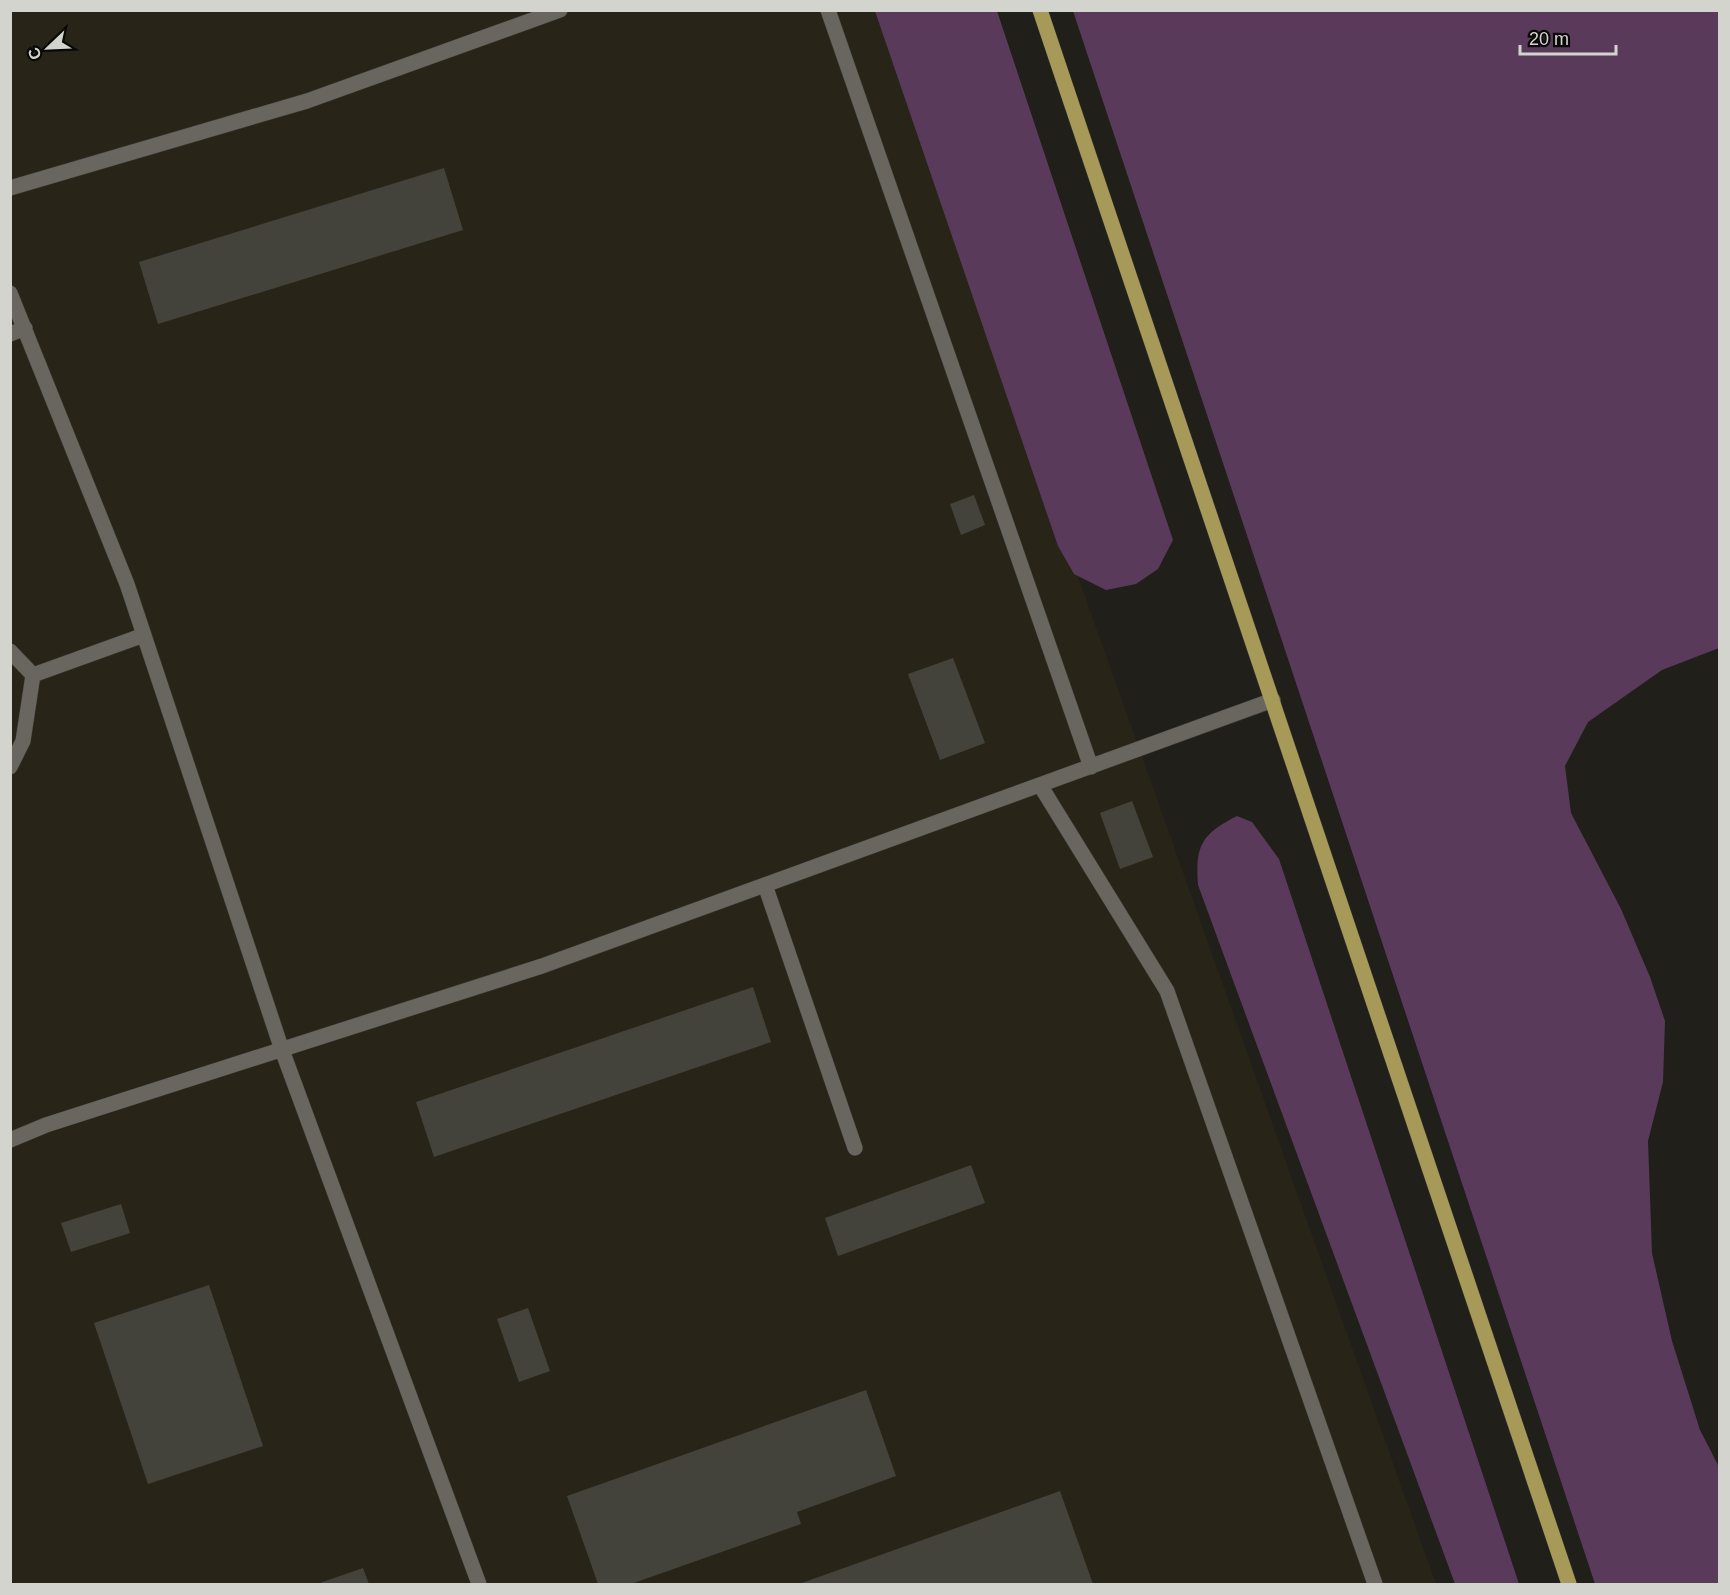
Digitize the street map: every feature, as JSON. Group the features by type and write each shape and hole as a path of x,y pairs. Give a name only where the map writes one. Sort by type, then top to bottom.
{"main road":[{"path":"1040,10 1569,1584"}],"lane":[{"path":"10,188 307,101 560,10"},
{"path":"828,10 1090,766"},
{"path":"10,293 18,331 127,584 282,1050 479,1584"},
{"path":"33,675 144,635"},
{"path":"10,651 33,675"},
{"path":"10,767 23,741 33,675"},
{"path":"10,1140 46,1125 542,966 1273,700"},
{"path":"1040,785 1167,991 1375,1584"},
{"path":"765,885 855,1148"}],"shaded area":[{"path":"11,11 877,11 1436,1584 11,1584"},
{"path":"875,11 997,11 1173,540 1158,569 1136,584 1106,590 1074,574 1058,546"},
{"path":"1073,11 1719,11 1719,648 1662,670 1588,722 1565,766 1571,813 1621,909 1650,977 1665,1021 1663,1082 1648,1141 1652,1253 1672,1341 1700,1430 1719,1467 1719,1584 1595,1584"},
{"path":"1237,816 1252,822 1279,859 1519,1584 1455,1584 1198,885 1198,860 1203,842 1208,835 1225,822"}],"building":[{"path":"444,168 463,230 158,324 139,262"},
{"path":"974,495 985,525 961,535 950,504"},
{"path":"953,658 985,743 940,760 908,674"},
{"path":"1132,801 1153,857 1120,869 1100,813"},
{"path":"753,987 771,1042 434,1157 416,1102"},
{"path":"971,1165 985,1203 838,1256 825,1218"},
{"path":"121,1204 130,1233 71,1252 61,1223"},
{"path":"209,1285 263,1446 148,1484 94,1323"},
{"path":"528,1308 550,1371 519,1382 497,1319"},
{"path":"866,1390 896,1476 797,1512 801,1524 631,1584 598,1584 567,1496"},
{"path":"1060,1491 1093,1584 799,1584"},
{"path":"363,1568 369,1584 317,1584"}]}
